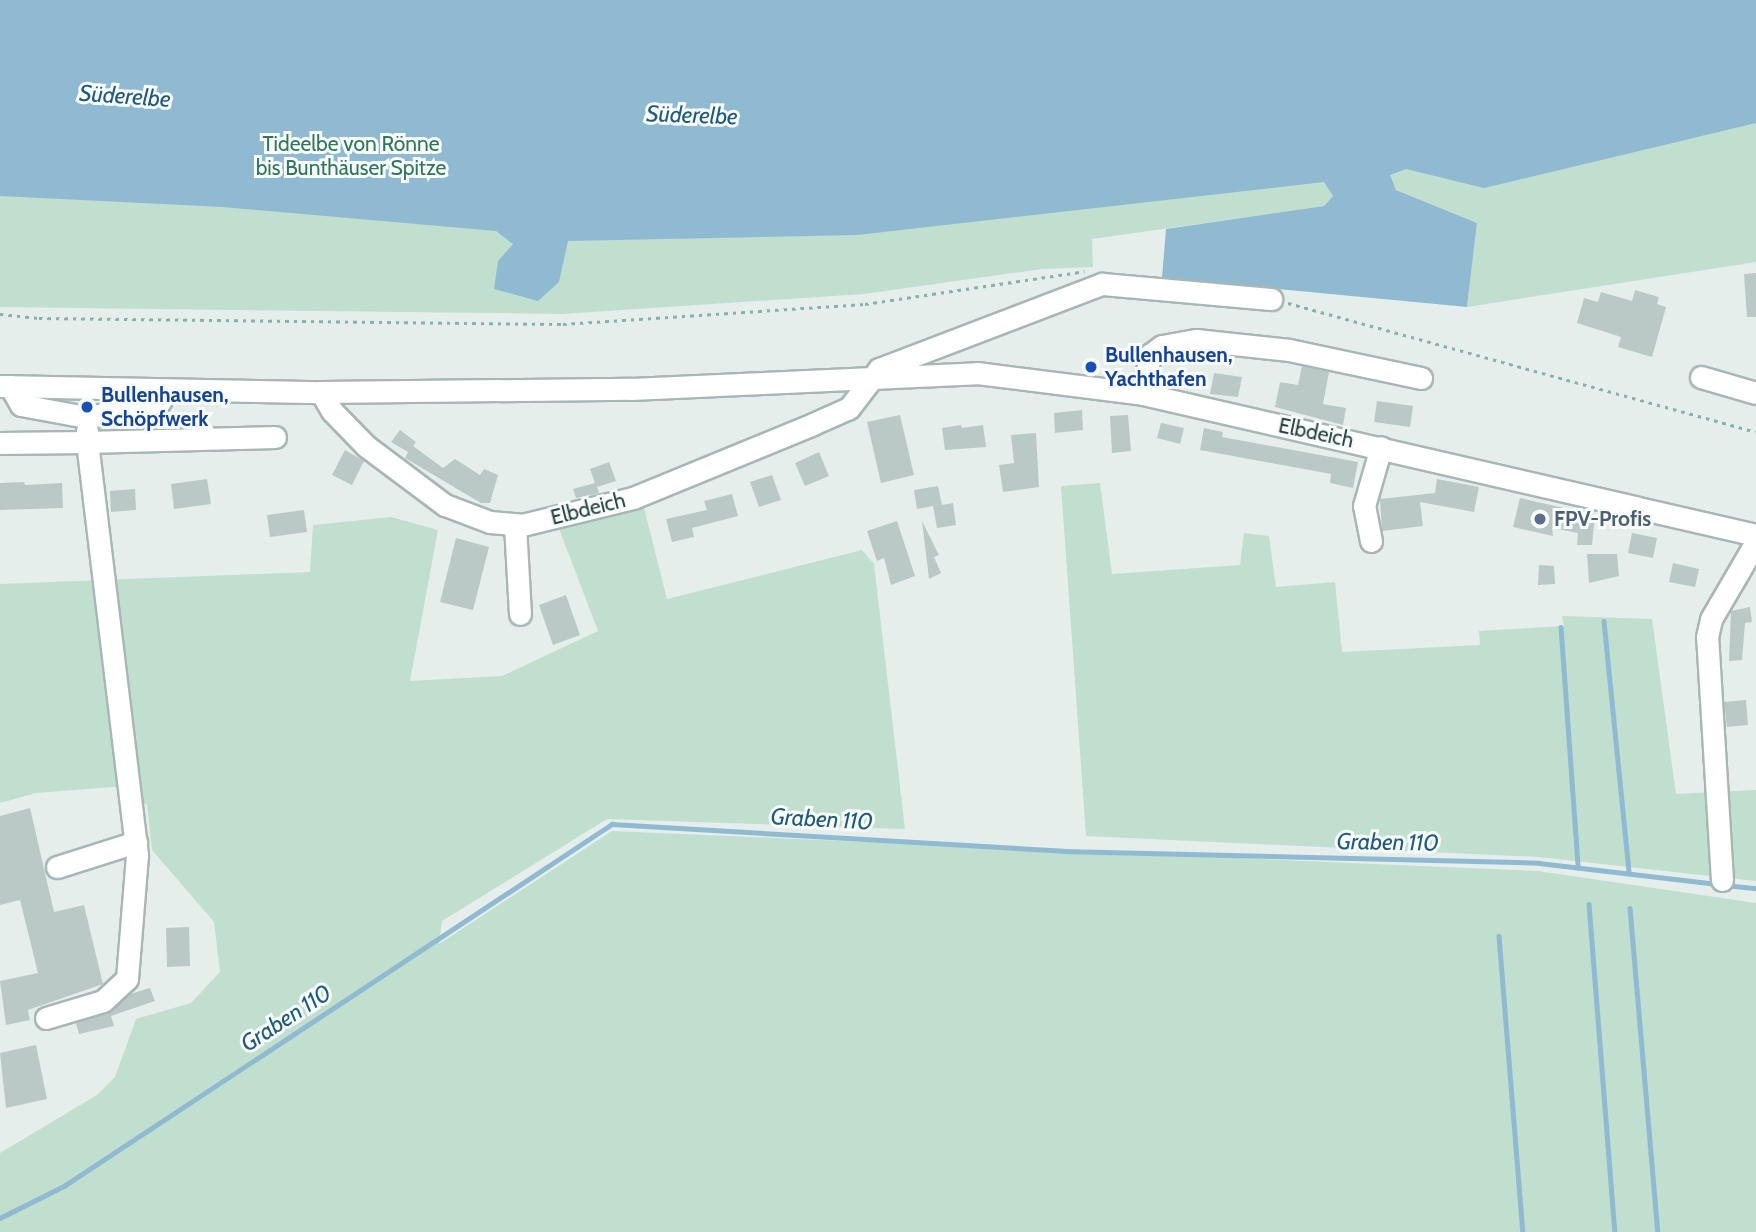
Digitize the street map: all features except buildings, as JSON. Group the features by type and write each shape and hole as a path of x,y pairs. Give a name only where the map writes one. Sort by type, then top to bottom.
{"street":[{"path":"870,377 909,357 1102,285 1271,299"},
{"path":"1143,394 1150,355 1162,346 1196,340 1289,350 1420,378"},
{"name":"Elbdeich","path":"5,386 321,392 631,389 977,373 1143,394 1756,534"},
{"name":"Elbdeich","path":"321,392 331,411 366,446 445,505 490,522 515,525 633,498 813,424 849,408 870,377"},
{"path":"1701,377 1756,393"},
{"name":"Elbdeich","path":"5,386 21,405 86,417 145,408 160,401 166,389"},
{"path":"46,1018 103,1001 127,979 136,842 86,417"},
{"path":"0,443 275,438"},
{"path":"1371,541 1364,506 1381,447"},
{"path":"515,525 520,614"},
{"path":"1722,880 1707,637 1711,619 1756,542"},
{"path":"57,867 136,842"}],"path":[{"path":"0,314 38,318 563,324 865,304 1081,271 1098,270 1102,285"},
{"path":"1271,299 1756,432"}],"green space":[{"name":"Tideelbe von Rönne bis Bunthäuser Spitze","path":"0,0 1756,0 1756,262 1467,307 1477,223 1396,190 1325,182 1333,196 1324,206 1092,239 1093,267 1042,269 864,294 562,314 0,307"},
{"path":"1100,483 1112,574 1240,565 1244,533 1269,536 1276,587 1335,582 1342,652 1480,645 1479,631 1564,626 1562,616 1652,619 1676,794 1756,790 1756,881 1538,857 1086,836 1061,486"},
{"path":"643,504 667,599 862,550 874,564 905,829 607,819 442,921 439,944 612,831 1538,871 1756,903 1756,1232 0,1232 0,1153 97,1095 115,1077 136,1019 191,1003 220,972 214,922 152,850 147,804 127,807 125,786 36,793 0,803 0,584 310,572 313,525 391,517 438,530 410,681 502,676 598,631 558,526 601,518"}],"water":[{"name":"Tideelbe von Rönne bis Bunthäuser Spitze","path":"0,0 1756,0 1756,123 1484,188 1406,169 1390,175 1396,190 1477,223 1467,307 1162,278 1166,229 1324,206 1333,196 1324,182 857,235 568,241 559,282 538,301 494,289 498,261 513,244 496,231 223,207 0,196"}],"waterway":[{"path":"1604,621 1629,873"},
{"path":"1561,627 1578,867"},
{"name":"Graben 110","path":"0,1218 64,1186 612,824 1063,851 1539,863 1717,884"},
{"name":"Graben 110","path":"1725,885 1756,888"},
{"path":"1589,904 1615,1232"},
{"path":"1630,908 1658,1232"},
{"path":"1499,936 1523,1232"}],"place":[{"name":"Bullenhausen, Yachthafen","path":"1091,367"},
{"name":"Bullenhausen, Schöpfwerk","path":"87,407"},
{"name":"FPV-Profis","path":"1540,519"}],"water label":[{"name":"Süderelbe","path":"125,96"},
{"name":"Süderelbe","path":"692,115"}]}
